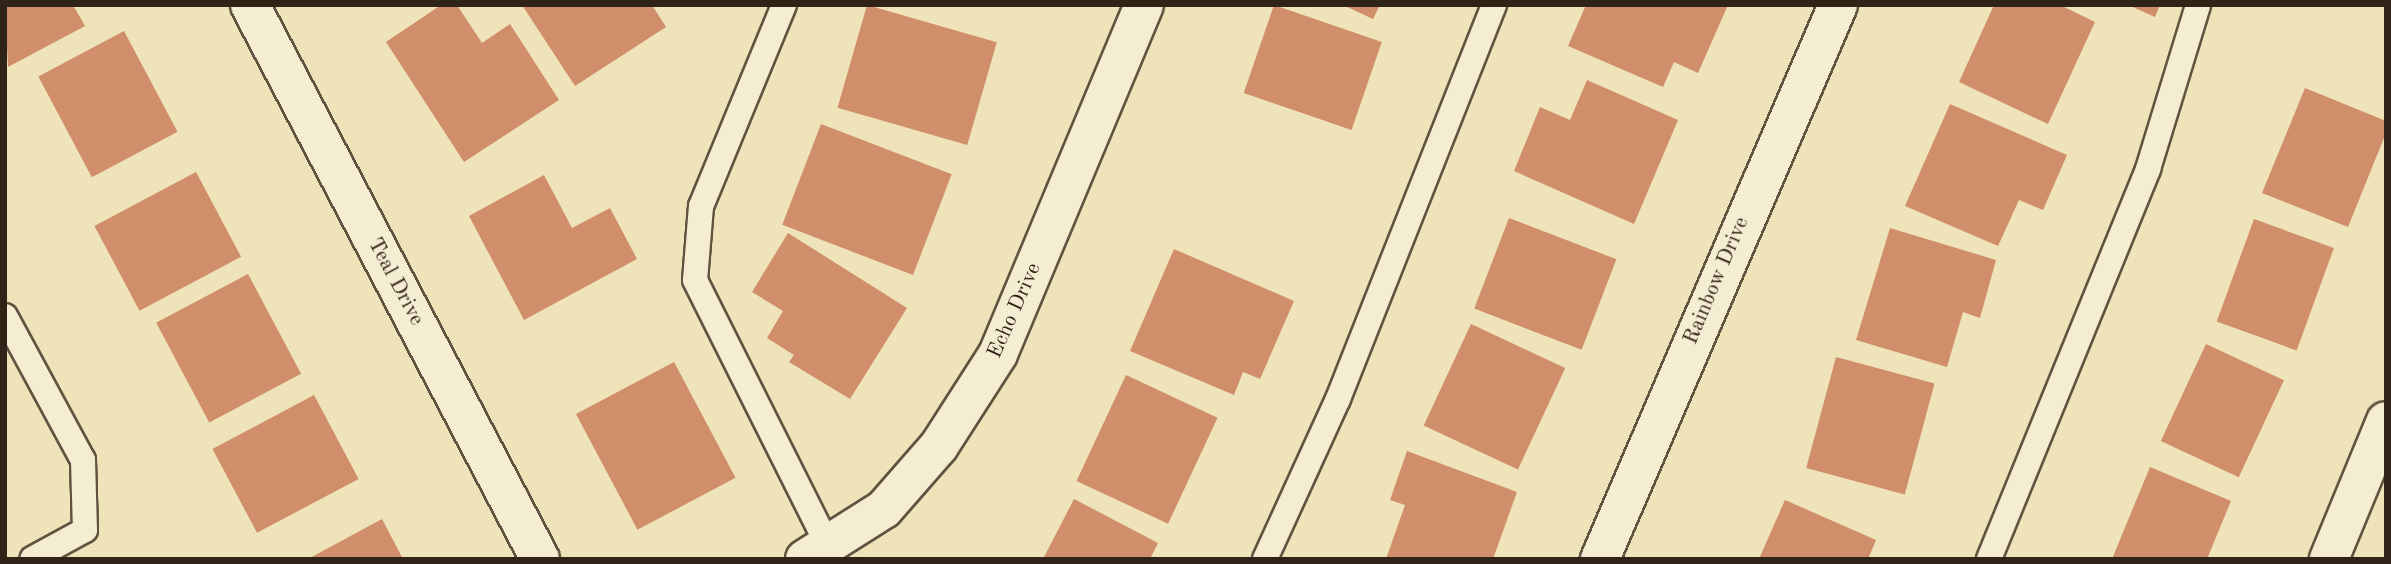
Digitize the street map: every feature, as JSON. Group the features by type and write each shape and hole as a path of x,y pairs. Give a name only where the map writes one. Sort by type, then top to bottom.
{"street":[{"name":"Teal Drive","path":"250,5 540,559"},
{"name":"Echo Drive","path":"817,553 884,509 930,457 999,354 1144,5"},
{"name":"Rainbow Drive","path":"1600,559 1838,5"},
{"path":"2329,559 2386,421"}],"lane":[{"path":"784,5 701,206 695,280 817,553"},
{"path":"1265,559 1338,399 1493,5"},
{"path":"1989,559 2148,169 2198,5"},
{"path":"5,316 83,460 85,530 32,559"}],"building":[{"path":"5,5 73,5 85,26 8,67"},
{"path":"441,5 457,5 482,43 510,24 559,100 464,162 386,42"},
{"path":"522,5 652,5 666,27 575,86"},
{"path":"867,5 997,42 967,145 838,108"},
{"path":"1274,5 1382,42 1352,130 1244,93"},
{"path":"1343,5 1380,5 1373,19"},
{"path":"1586,5 1728,5 1698,73 1674,62 1663,87 1568,46"},
{"path":"1994,5 2060,5 2095,22 2048,124 1959,82"},
{"path":"2128,5 2160,5 2155,17"},
{"path":"124,31 178,132 92,177 38,77"},
{"path":"1587,80 1678,120 1634,224 1514,171 1540,107 1570,120"},
{"path":"2305,88 2386,121 2386,133 2348,227 2262,193"},
{"path":"1950,104 2067,155 2043,210 2019,200 1998,246 1905,206"},
{"path":"821,124 952,174 913,275 782,225"},
{"path":"196,172 241,257 140,311 94,226"},
{"path":"544,175 572,228 610,208 637,259 524,320 469,216"},
{"path":"1509,218 1616,259 1582,350 1474,309"},
{"path":"2254,219 2334,248 2297,350 2217,321"},
{"path":"1890,228 1996,260 1980,318 1963,312 1947,367 1856,340"},
{"path":"788,233 907,308 850,399 789,362 794,355 767,338 783,311 752,292"},
{"path":"1174,249 1294,301 1260,379 1243,372 1234,395 1130,351"},
{"path":"248,274 301,374 209,423 156,323"},
{"path":"1471,324 1565,368 1518,469 1424,426"},
{"path":"2206,344 2284,380 2239,477 2161,441"},
{"path":"1836,357 1935,383 1905,494 1806,468"},
{"path":"674,362 736,478 637,530 576,414"},
{"path":"1126,375 1218,418 1168,524 1077,481"},
{"path":"314,395 359,479 257,533 212,449"},
{"path":"1407,451 1517,492 1493,559 1386,559 1405,505 1390,500"},
{"path":"2150,467 2231,501 2207,559 2112,559"},
{"path":"1074,499 1158,543 1150,559 1043,559"},
{"path":"1785,500 1876,540 1868,559 1759,559"},
{"path":"382,519 403,559 308,559"}]}
